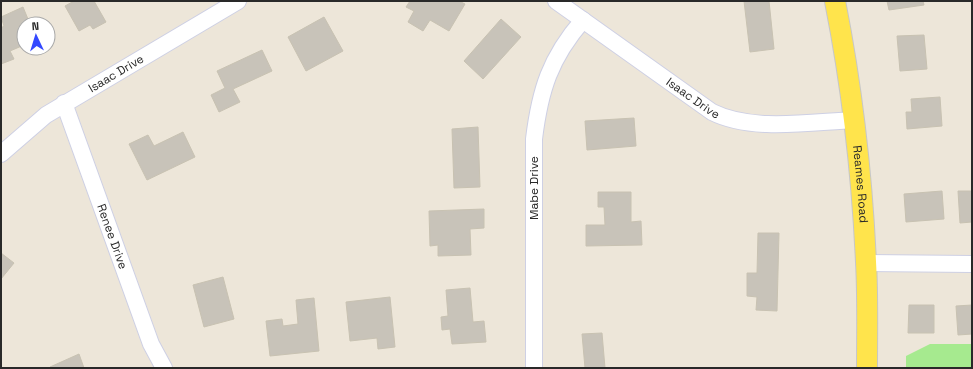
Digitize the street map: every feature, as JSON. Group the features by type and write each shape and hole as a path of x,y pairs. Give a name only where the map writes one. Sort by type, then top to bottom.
{"main road":[{"name":"Reames Road","path":"835,1 854,120 866,263 867,368"}],"street":[{"name":"Isaac Drive","path":"1,154 27,129 64,103 238,1"},
{"name":"Isaac Drive","path":"556,1 712,112 722,117 748,123 774,124 854,120"},
{"name":"Mabe Drive","path":"534,368 534,139 537,108 545,81 554,59 568,38 583,20"},
{"name":"Renee Drive","path":"64,103 151,344 164,368"},
{"path":"866,263 972,264"}],"green space":[{"path":"930,344 972,344 972,368 906,368 906,356"}],"building":[{"path":"74,1 94,1 106,22 93,29 90,25 79,31 65,6"},
{"path":"410,1 459,1 465,4 449,31 430,20 423,31 408,22 414,11 406,7"},
{"path":"744,1 769,1 774,49 750,52"},
{"path":"887,1 923,1 924,5 889,10"},
{"path":"23,7 27,16 16,16 16,48 10,51 14,59 1,64 1,28 4,26 1,17"},
{"path":"324,17 343,51 306,71 288,37"},
{"path":"501,19 521,37 483,79 464,61"},
{"path":"924,35 927,69 900,71 897,36"},
{"path":"262,50 272,71 233,89 240,102 219,112 211,95 225,88 217,71"},
{"path":"940,97 942,126 907,129 906,112 912,112 911,99"},
{"path":"634,118 636,146 587,150 585,121"},
{"path":"478,127 480,187 454,188 452,129"},
{"path":"183,132 195,157 147,180 129,144 148,135 154,146"},
{"path":"942,191 944,219 906,222 904,194"},
{"path":"958,191 972,191 972,222 960,223"},
{"path":"598,192 631,192 631,222 641,221 642,245 586,246 586,225 605,225 604,207 598,207"},
{"path":"484,209 484,228 470,229 471,255 438,256 438,245 430,246 429,211"},
{"path":"758,233 779,233 777,311 756,310 757,297 747,296 747,273 757,273"},
{"path":"1,253 14,263 1,279"},
{"path":"223,277 234,319 204,327 193,285"},
{"path":"470,288 473,322 484,321 486,342 452,344 450,329 442,330 441,317 448,316 446,290"},
{"path":"390,297 395,347 378,349 377,338 350,341 346,302"},
{"path":"314,298 319,351 270,356 266,321 282,319 283,326 298,324 296,300"},
{"path":"909,305 934,305 934,333 908,333"},
{"path":"972,305 972,334 958,335 956,306"},
{"path":"602,333 605,368 585,368 582,334"},
{"path":"79,354 84,368 50,368 50,367"}]}
